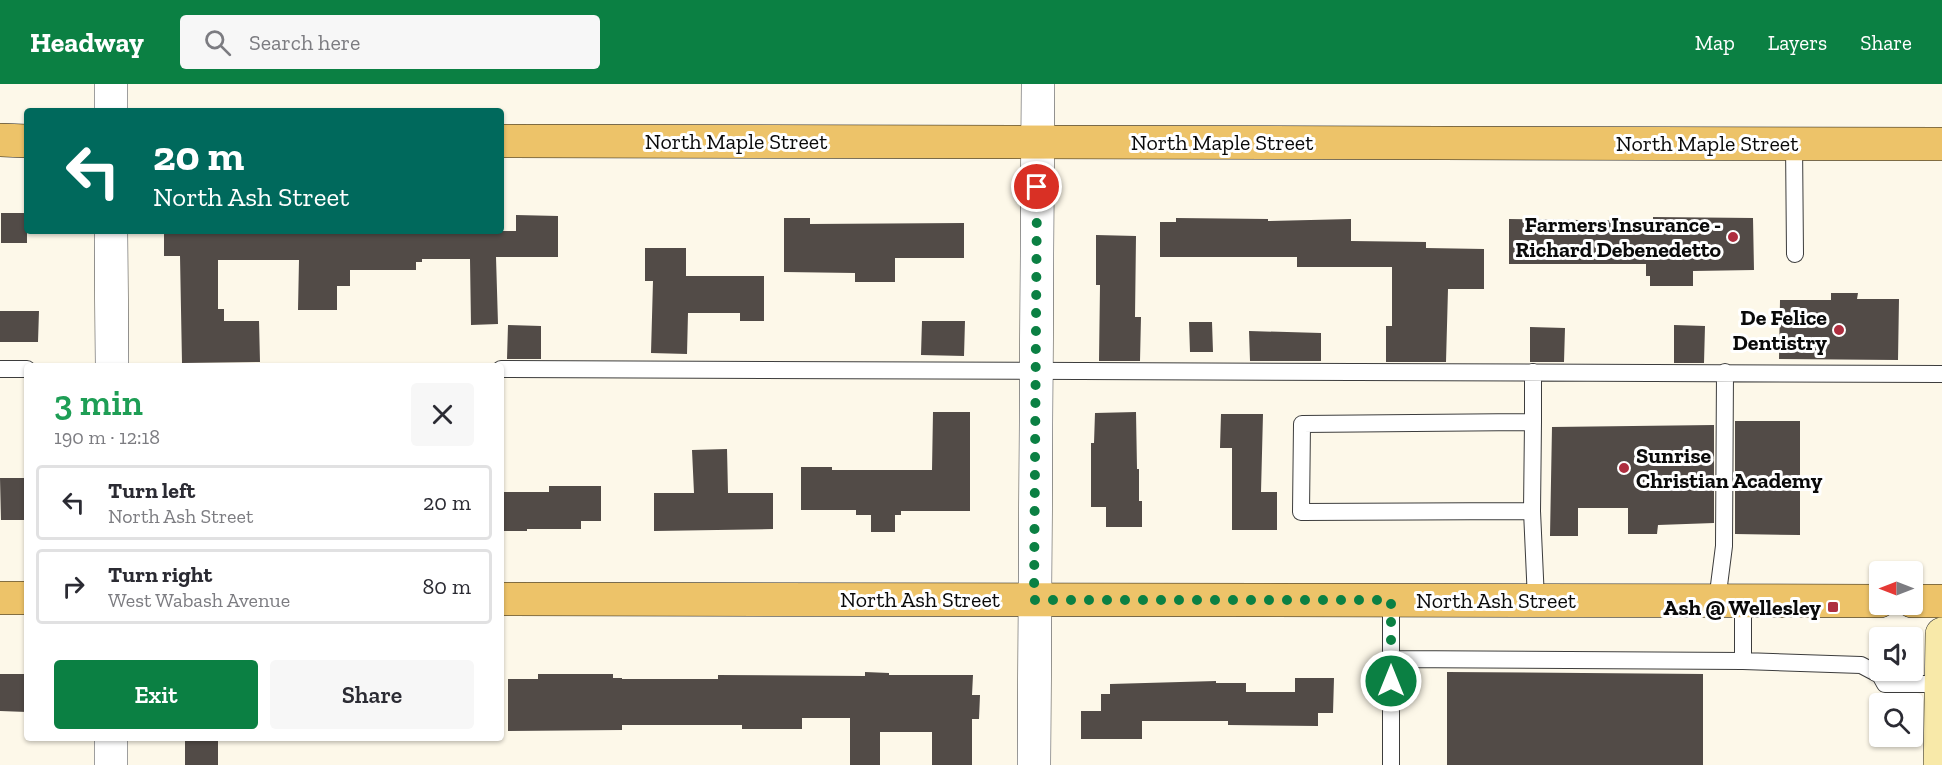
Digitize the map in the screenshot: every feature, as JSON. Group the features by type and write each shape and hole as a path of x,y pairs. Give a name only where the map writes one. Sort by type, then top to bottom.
{"main road":[{"path":"0,140 24,141"},
{"name":"North Maple Street","path":"504,141 1942,144"},
{"path":"0,598 24,598"},
{"name":"North Ash Street","path":"504,599 1869,601"},
{"path":"1923,601 1942,601"},
{"path":"1940,765 1942,634"}],"street":[{"path":"111,84 111,108"},
{"path":"1034,765 1038,84"},
{"path":"111,234 112,363"},
{"path":"111,741 111,765"}],"lane":[{"path":"1794,143 1795,254"},
{"path":"0,369 24,369"},
{"path":"504,369 1942,374"},
{"path":"1533,372 1532,511 1536,600"},
{"path":"1725,372 1724,546 1730,601 1743,661"},
{"path":"1532,511 1300,512 1302,424 1533,422"},
{"path":"1391,600 1391,765"},
{"path":"1391,659 1743,661 1861,665 1880,675 1885,684 1941,684"}],"building":[{"path":"1,213 24,213 24,234 27,234 27,243 1,243"},
{"path":"516,215 558,216 558,257 496,257 498,324 471,325 470,259 422,259 422,262 416,262 416,270 350,270 350,286 337,286 337,310 298,310 299,260 218,260 218,309 224,309 224,321 259,321 260,362 182,363 180,256 164,256 164,234 504,234 504,231 516,231"},
{"path":"1653,217 1753,218 1754,270 1693,271 1693,286 1650,286 1650,276 1646,276 1646,264 1509,264 1509,219 1653,221"},
{"path":"784,218 810,218 810,224 964,223 964,258 895,258 895,282 855,282 855,273 784,272"},
{"path":"1176,218 1268,219 1268,221 1351,219 1351,241 1426,242 1426,248 1484,249 1484,289 1448,289 1446,362 1386,362 1386,326 1392,326 1392,267 1297,267 1297,257 1160,257 1160,222 1176,222"},
{"path":"1096,235 1136,236 1135,317 1141,317 1140,361 1099,361 1100,285 1096,285"},
{"path":"645,248 686,248 686,276 764,276 764,321 740,321 740,313 688,313 687,354 651,353 653,281 645,281"},
{"name":"De Felice Dentistry","path":"1831,293 1858,293 1857,299 1899,299 1898,360 1779,359 1780,300 1831,300"},
{"path":"0,311 39,311 38,342 0,342"},
{"path":"922,321 965,321 964,356 921,355"},
{"path":"1189,322 1212,322 1213,352 1190,352"},
{"path":"508,325 541,326 541,359 507,359"},
{"path":"1674,325 1705,326 1704,363 1674,363"},
{"path":"1530,327 1565,328 1564,362 1530,362"},
{"path":"1249,331 1321,333 1321,361 1250,361"},
{"path":"933,412 970,412 970,511 901,511 901,515 895,515 895,532 871,532 871,515 856,515 856,510 801,510 801,467 832,467 832,470 932,470"},
{"path":"1136,412 1137,469 1139,469 1139,501 1142,501 1142,527 1106,527 1106,507 1091,507 1091,443 1094,443 1095,413"},
{"path":"1221,414 1263,414 1261,492 1277,492 1277,530 1232,530 1232,448 1220,448"},
{"path":"1735,421 1800,421 1800,535 1735,534"},
{"name":"Sunrise Christian Academy","path":"1714,425 1714,523 1658,525 1657,534 1628,534 1628,508 1578,508 1578,536 1550,536 1552,427"},
{"path":"727,449 728,493 773,493 773,529 654,531 654,493 694,493 692,450"},
{"path":"0,478 24,478 24,520 1,520"},
{"path":"549,486 601,486 601,521 581,521 581,529 504,531 504,492 549,492"},
{"path":"865,672 889,673 889,675 973,675 972,695 980,695 979,719 972,719 972,765 932,765 932,732 880,732 880,765 850,765 850,718 802,718 802,729 742,729 742,725 622,725 622,730 508,731 508,679 538,679 538,674 613,674 613,678 622,679 718,679 718,675 865,676"},
{"path":"1447,672 1703,674 1703,765 1447,765"},
{"path":"0,674 24,674 24,712 0,711"},
{"path":"1295,678 1334,678 1333,713 1318,713 1318,726 1228,725 1228,721 1142,721 1142,739 1081,739 1081,711 1101,711 1101,694 1110,694 1110,684 1216,681 1216,683 1246,683 1246,692 1295,692"},
{"path":"185,741 218,741 218,765 185,765"}],"place":[{"name":"Farmers Insurance - Richard Debenedetto","path":"1733,237"},
{"name":"De Felice Dentistry","path":"1839,330"},
{"name":"Sunrise Christian Academy","path":"1624,468"},
{"name":"Ash @ Wellesley","path":"1833,607"}],"route":[{"path":"1037,187 1034,600 1391,600 1391,681"}]}
